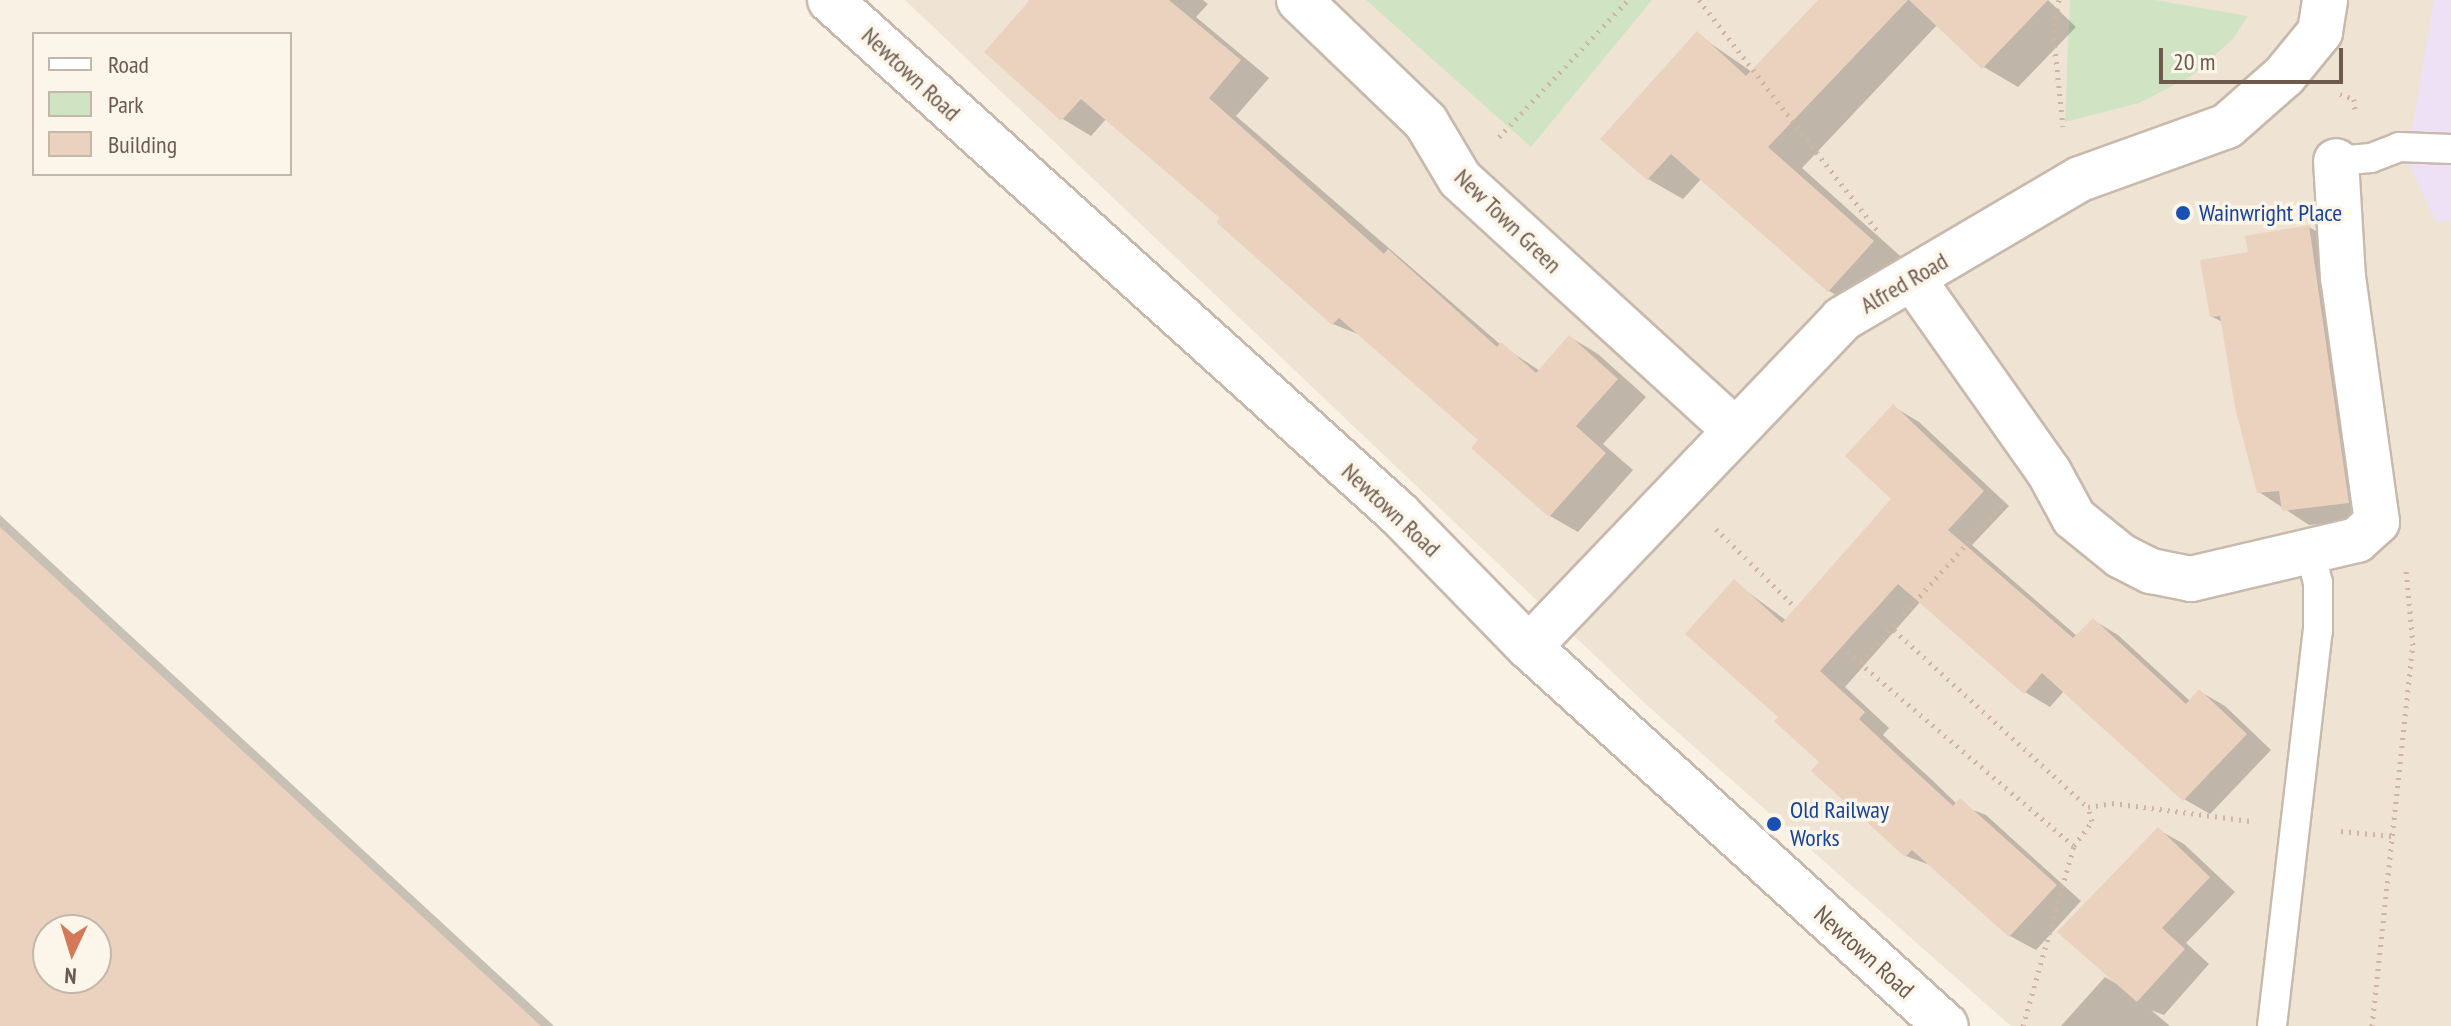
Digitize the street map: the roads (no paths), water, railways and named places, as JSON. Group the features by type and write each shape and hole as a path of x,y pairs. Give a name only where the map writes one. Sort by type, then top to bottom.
{"street":[{"name":"Newtown Road","path":"830,0 1399,514 1529,647 1946,1026"},
{"name":"New Town Green","path":"1299,0 1426,122 1460,179 1733,428"},
{"name":"Alfred Road","path":"1529,647 1733,428 1842,319 2080,179 2227,126 2284,76 2320,32 2325,0"},
{"path":"1912,278 2049,472 2074,518 2121,556 2151,571 2191,579 2357,540 2377,522 2343,278 2336,161"}],"lane":[{"path":"2336,161 2371,158 2399,147 2451,149"},
{"path":"2272,1026 2292,826 2318,631 2318,583 2310,550"}],"place":[{"name":"Wainwright Place","path":"2183,213"},
{"name":"Old Railway Works","path":"1774,824"}]}
